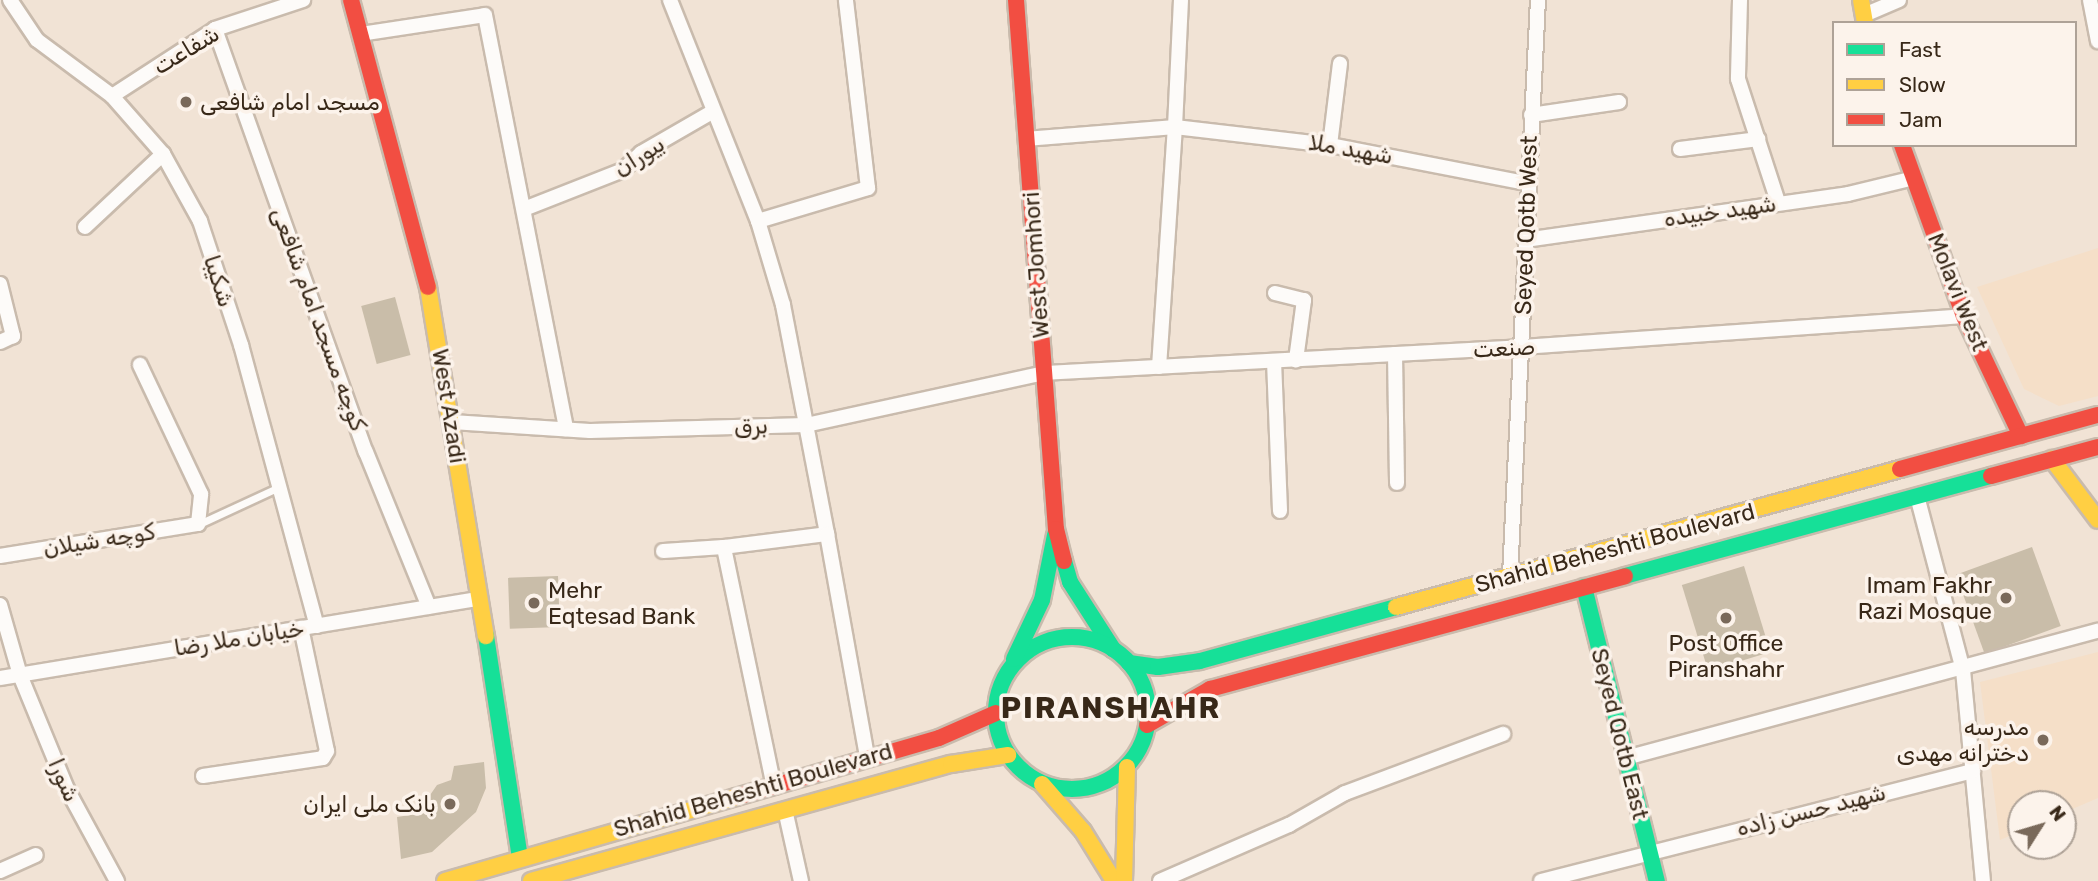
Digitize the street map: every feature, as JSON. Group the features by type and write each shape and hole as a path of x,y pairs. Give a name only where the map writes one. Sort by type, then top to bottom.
{"main road":[{"name":"West Azadi","path":"351,0 409,205 452,422 520,858"},
{"name":"West Jomhori","path":"1016,0 1056,529"},
{"name":"Molavi West","path":"1903,147 1964,316 2021,436"},
{"name":"Shahid Beheshti Boulevard","path":"1129,663 1158,667 1200,661 2098,415"},
{"name":"Shahid Beheshti Boulevard","path":"1147,725 1210,689 2098,447"},
{"path":"2052,459 2098,520"},
{"path":"1056,529 1070,582 1113,649 1129,663 1141,682 1147,725 1127,766 1124,881"},
{"path":"1056,529 1042,600 1008,671 996,713 1008,755 1042,784 1083,831 1114,881"},
{"name":"Seyed Qotb East","path":"1584,587 1657,881"},
{"path":"1008,671 1029,651 1056,639 1095,641 1113,649"},
{"name":"Shahid Beheshti Boulevard","path":"445,881 939,738 996,713"},
{"name":"Shahid Beheshti Boulevard","path":"531,881 786,814 951,764 1008,755"},
{"path":"1042,784 1087,788 1127,766"}],"street":[{"name":"شکیبا","path":"10,0 37,40 113,96 163,154 200,221 279,486 317,625"},
{"name":"شفاعت","path":"113,96 215,29 303,0"},
{"path":"670,0 712,112 758,221 783,305 867,757"},
{"path":"758,221 869,188 846,0"},
{"path":"1159,367 1181,0"},
{"name":"Seyed Qotb West","path":"1510,576 1522,347 1526,183 1538,0"},
{"path":"1740,0 1738,79 1778,202"},
{"path":"1863,12 1899,0"},
{"path":"2090,0 2098,41"},
{"path":"360,34 485,15 566,429"},
{"name":"کوچه مسجد امام شافعی","path":"215,29 366,453 429,607"},
{"path":"1331,145 1340,64"},
{"path":"1531,115 1619,102"},
{"name":"بیوران","path":"524,209 623,170 641,153 712,112"},
{"name":"شهید ملا","path":"1026,139 1175,127 1331,145 1526,183"},
{"path":"1680,149 1758,139"},
{"path":"85,227 163,154"},
{"name":"شهید خبیده","path":"1525,240 1778,202 1914,178"},
{"path":"0,284 13,336 0,342"},
{"path":"1275,293 1304,300 1296,360"},
{"name":"صنعت","path":"1044,373 1522,347 1964,316"},
{"path":"1395,354 1397,483"},
{"path":"1274,360 1280,511"},
{"path":"140,365 201,494 198,524"},
{"name":"برق","path":"452,422 566,429 806,425 1044,373"},
{"path":"1917,496 1963,670 1983,881"},
{"name":"کوچه شیلان","path":"0,556 198,524"},
{"path":"663,551 724,547 827,534"},
{"path":"724,547 774,787"},
{"name":"خیابان ملا رضا","path":"0,678 479,599"},
{"name":"شورا","path":"0,605 20,675 66,789 117,881"},
{"path":"203,776 323,758 327,751 301,628"},
{"path":"1626,758 1963,670 2098,631"},
{"path":"1160,881 1289,825 1345,793 1503,734"},
{"name":"شهید حسن زاده","path":"1541,881 1649,849 1973,771"},
{"path":"786,814 801,881"},
{"path":"0,872 36,855"}],"lane":[{"name":"کوچه شیلان","path":"198,524 279,486"}],"shaded area":[{"path":"2098,248 2098,396 2059,406 2024,389 1977,287"},
{"name":"مدرسه دخترانه مهدی","path":"2098,652 2098,798 2077,807 2077,790 2007,790 2007,837 2000,840 1980,682"}],"building":[{"path":"395,297 411,355 377,364 361,306"},
{"name":"Imam Fakhr Razi Mosque","path":"2032,547 2061,626 1985,654 1956,575"},
{"name":"Post Office Piranshahr","path":"1744,566 1770,652 1708,671 1682,585"},
{"name":"Mehr Eqtesad Bank","path":"558,576 560,627 510,629 508,578"},
{"name":"بانک ملی ایران","path":"484,762 486,788 476,812 432,852 401,859 397,817 417,814 437,785 451,780 454,766"}],"traffic: fast":[{"path":"1625,576 1991,476"},
{"path":"1014,659 1042,600 1055,535"},
{"path":"1064,561 1070,582 1113,649"},
{"path":"1584,587 1657,881"},
{"path":"1129,663 1158,667 1200,661 1396,607"},
{"path":"486,636 520,858"},
{"path":"1072,637 1101,643 1126,659 1142,684 1148,713 1142,742 1126,767 1101,783 1072,789 1043,783 1018,767 1002,742 996,713 1002,684 1018,659 1043,643 1072,637"}],"traffic: slow":[{"path":"1861,0 1865,21"},
{"path":"428,287 486,636"},
{"path":"2052,459 2098,520"},
{"path":"1396,607 1900,469"},
{"path":"531,881 951,764 1008,755"},
{"path":"1124,881 1127,767"},
{"path":"1042,784 1083,831 1114,881"},
{"path":"445,881 736,797"}],"traffic: jam":[{"path":"351,0 428,287"},
{"path":"1016,0 1056,529 1064,561"},
{"path":"1903,147 1964,316 2021,436"},
{"path":"1900,469 2098,415"},
{"path":"1991,476 2098,447"},
{"path":"1147,725 1210,689 1625,576"},
{"path":"736,797 939,738 996,713"}],"place":[{"name":"مسجد امام شافعی","path":"186,102"},
{"name":"Imam Fakhr Razi Mosque","path":"2006,598"},
{"name":"Mehr Eqtesad Bank","path":"534,603"},
{"name":"Post Office Piranshahr","path":"1726,618"},
{"name":"مدرسه دخترانه مهدی","path":"2043,740"},
{"name":"بانک ملی ایران","path":"450,804"}],"district":[{"name":"PIRANSHAHR","path":"1111,708"}]}
